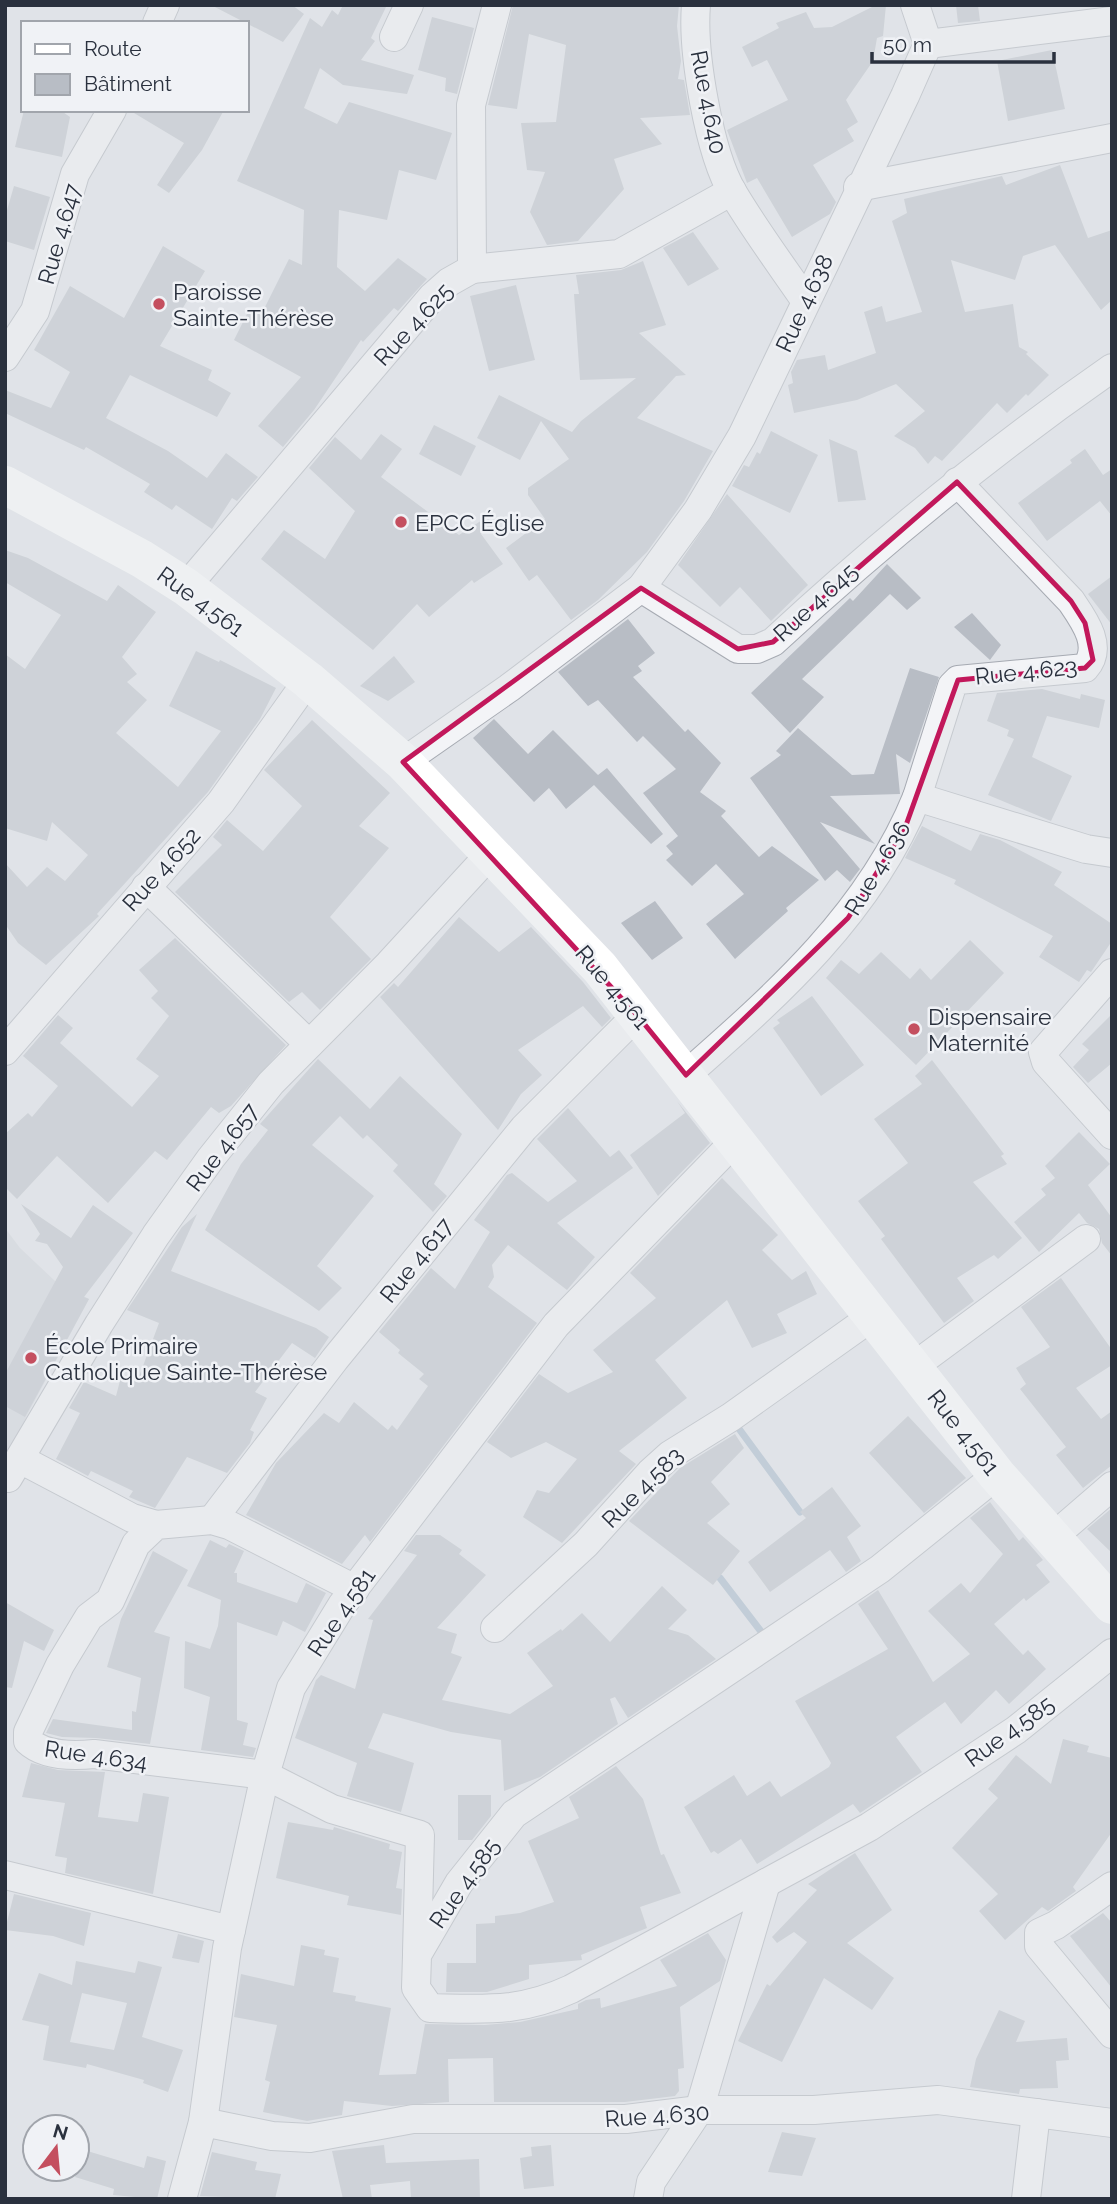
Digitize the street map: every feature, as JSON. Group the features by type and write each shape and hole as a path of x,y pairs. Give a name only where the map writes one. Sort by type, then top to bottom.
{"main road":[{"name":"Rue 4.561","path":"5,485 142,559 186,587 307,680 403,762 600,968 997,1475 1112,1605"}],"street":[{"path":"158,21 166,5"},
{"path":"394,37 409,5"},
{"name":"Rue 4.625","path":"186,587 432,297 449,282 472,269 471,105 497,5"},
{"name":"Rue 4.640","path":"696,5 696,43 714,147 732,191 805,300"},
{"path":"915,5 928,44 1044,27 1112,22"},
{"name":"Rue 4.638","path":"641,587 720,474 928,44"},
{"name":"Rue 4.647","path":"5,357 35,311 75,174 111,112"},
{"path":"858,187 1112,138"},
{"path":"472,269 619,254 732,191"},
{"name":"Rue 4.645","path":"641,587 738,649 757,649 773,642 869,553 957,482 1112,368"},
{"name":"Rue 4.623","path":"917,797 948,697 958,680 1085,668 1093,660 1094,648 1086,623 1071,601 957,482"},
{"path":"403,762 509,688 641,587"},
{"name":"Rue 4.652","path":"5,1051 221,802 307,680"},
{"name":"Rue 4.636","path":"685,1075 748,1020 848,918 889,858 917,797 1086,849 1112,853"},
{"name":"Rue 4.657","path":"10,1474 156,1235 271,1083 388,964 491,853"},
{"path":"146,887 309,1044"},
{"path":"1112,973 1042,1052 1046,1062 1112,1135"},
{"name":"Rue 4.617","path":"212,1520 335,1359 524,1128 637,1015"},
{"name":"Rue 4.581","path":"182,2199 203,2122 230,1930 265,1775 291,1688 355,1589 556,1325 734,1142"},
{"path":"913,1367 1086,1239"},
{"name":"Rue 4.583","path":"495,1628 586,1544 650,1473 670,1455 731,1417 873,1316"},
{"path":"10,1474 156,1525 212,1520 250,1534 355,1589"},
{"name":"Rue 4.585","path":"997,1475 880,1569 514,1814 459,1882 417,1955 416,1988 430,2008 513,2009 545,2002 869,1827 1016,1730 1112,1653"},
{"path":"1053,1537 1112,1486"},
{"name":"Rue 4.634","path":"156,1525 136,1544 110,1601 89,1617 39,1709 28,1732 28,1741 35,1748 75,1756 94,1754 265,1775 332,1809 420,1835 417,1955"},
{"path":"5,1875 230,1930"},
{"path":"648,2199 651,2182 699,2110 766,1882"},
{"path":"1112,1886 1056,1925 1039,1933 1039,1946 1112,2034"},
{"name":"Rue 4.630","path":"203,2122 272,2136 310,2138 413,2119 626,2119 699,2110 814,2110 925,2100 1112,2123"},
{"path":"1026,2199 1036,2113"}],"highlighted area":[{"path":"957,482 1071,601 1085,623 1093,660 1085,668 958,680 905,828 848,918 686,1075 637,1015 403,762 641,588 738,649 773,642"}],"shaded area":[{"name":"École Primaire Catholique Sainte-Thérèse","path":"5,1228 20,1248 55,1281 89,1299 26,1417 6,1462"}],"building":[{"path":"211,5 292,5 304,14 283,42 248,24 248,21 242,21"},
{"path":"343,5 387,5 371,38 375,41 361,60 414,75 407,94 343,85 320,68 304,108 337,124 349,102 452,133 436,180 399,170 387,220 339,210 337,267 365,291 398,258 427,279 398,311 394,308 363,342 361,340 314,410 283,447 258,426 301,377 234,340 249,310 261,315 289,259 302,265 304,210 237,181 310,18 322,27 332,10 338,15"},
{"path":"513,5 679,5 677,26 681,61 678,79 684,80 690,115 640,118 662,144 614,159 624,189 578,241 547,245 530,212 545,172 527,170 521,123 556,122 566,45 529,34 517,109 488,105"},
{"path":"876,5 886,5 883,36 877,38 873,61 846,100 858,122 847,129 854,141 813,165 836,202 830,214 792,237 757,178 747,183 727,130 788,100 767,60 752,67 742,47 779,28 776,23 806,12 814,28 832,27"},
{"path":"956,5 978,5 980,21 958,23"},
{"path":"432,17 474,28 457,94 445,91 446,78 418,70"},
{"path":"1052,50 1065,109 1008,121 997,61"},
{"path":"24,112 63,112 70,117 62,157 15,147"},
{"path":"132,112 223,112 202,150 169,193 157,185 184,143"},
{"path":"1060,165 1088,238 1112,230 1112,300 1101,310 1055,245 1023,256 1015,280 951,260 965,312 1013,304 1019,347 1028,352 1026,354 1049,375 1028,396 1026,394 1007,413 997,403 942,461 935,456 928,464 915,448 894,436 925,411 896,384 857,400 794,413 788,385 793,383 791,372 797,360 825,355 828,370 876,353 864,312 882,306 886,322 922,312 892,221 907,213 904,199 1002,176 1006,185"},
{"path":"14,186 50,197 34,250 5,241 5,217"},
{"path":"693,232 719,269 688,286 663,248"},
{"path":"163,246 205,271 160,346 212,370 208,380 231,393 217,417 130,375 106,418 168,451 207,478 226,453 258,477 237,501 232,498 212,529 176,505 172,510 144,492 150,484 86,447 84,450 5,413 5,390 51,408 70,372 34,350 70,286 124,318"},
{"path":"643,261 666,325 639,333 686,375 676,376 637,418 713,451 684,501 647,552 598,600 571,620 537,575 529,581 506,548 545,519 528,495 528,488 569,459 541,421 520,460 477,438 499,395 572,432 581,421 636,378 580,380 574,294 579,294 576,275 621,270"},
{"path":"516,285 535,360 489,371 470,296"},
{"path":"434,425 476,446 461,476 419,454"},
{"path":"771,431 818,455 790,513 732,486 744,465 749,467 757,452 760,454"},
{"path":"381,434 402,449 381,477 459,535 493,513 481,534 503,564 474,583 472,580 429,617 417,604 373,650 261,559 284,530 325,559 355,511 309,468 335,437 361,460"},
{"path":"829,439 857,451 866,500 838,502"},
{"path":"1085,449 1103,475 1112,469 1112,516 1100,501 1047,541 1018,503 1072,463 1070,460"},
{"path":"727,494 808,585 771,621 740,587 720,607 678,565"},
{"path":"5,550 28,558 107,601 118,585 156,612 122,657 137,674 127,682 147,700 116,733 178,787 221,731 169,706 196,651 276,688 260,719 208,792 97,914 99,916 46,965 18,943 5,924 5,863 27,887 47,867 65,881 88,855 52,822 47,841 5,828 5,654 25,669 61,615 5,582"},
{"path":"887,564 921,598 907,610 890,594 802,679 824,697 790,733 751,693 850,598 853,601"},
{"path":"1112,576 1112,625 1088,594"},
{"path":"972,613 1001,645 990,660 954,627"},
{"path":"628,619 655,653 638,666 642,671 633,677 685,732 688,729 721,763 700,792 726,811 721,816 759,857 772,846 819,880 786,908 788,911 735,959 706,924 744,894 716,864 692,886 666,860 673,854 666,846 678,836 643,793 676,769 643,736 637,742 598,700 588,706 558,672"},
{"path":"394,656 415,682 388,701 360,686"},
{"path":"910,668 939,677 910,763 896,754 900,794 830,796 875,844 820,822 860,869 850,882 837,870 825,881 750,778 781,755 776,751 798,728 852,775 874,774"},
{"path":"1042,689 1080,699 1081,694 1105,700 1099,728 1047,716 1032,757 1072,776 1051,821 988,795 1014,739 1007,736 1009,730 987,721 997,693"},
{"path":"494,719 528,754 553,730 598,775 607,768 663,834 651,844 594,785 566,809 549,788 534,802 473,738"},
{"path":"312,720 390,793 359,826 389,848 330,917 371,959 320,1010 302,992 289,1002 175,892 222,845 213,837 227,820 263,851 302,806 264,770"},
{"path":"922,826 971,851 980,834 1000,840 1062,872 1054,885 1112,924 1112,941 1091,972 1087,970 1079,982 1039,957 1053,936 954,884 956,880 905,858"},
{"path":"655,901 683,938 652,960 621,923"},
{"path":"459,917 499,952 531,927 583,982 611,1018 602,1027 583,1006 518,1050 542,1075 521,1094 498,1130 380,997 394,983 398,987"},
{"path":"175,938 286,1045 231,1106 219,1113 211,1107 167,1160 155,1151 108,1203 57,1156 17,1199 5,1187 5,1134 28,1113 32,1117 58,1086 23,1056 58,1015 73,1028 60,1043 132,1107 159,1076 136,1059 169,1016 151,998 158,991 139,970"},
{"name":"Dispensaire Maternité","path":"970,940 1004,973 916,1065 826,978 841,960 859,974 881,952 910,979 920,968 931,980"},
{"path":"812,996 864,1065 821,1096 773,1028 780,1023 777,1020"},
{"path":"1112,1014 1112,1063 1088,1083 1073,1067 1089,1050 1082,1044"},
{"path":"318,1059 370,1109 400,1076 462,1134 434,1184 447,1196 433,1212 393,1171 398,1165 367,1135 363,1139 340,1116 312,1145 374,1196 317,1266 342,1288 319,1311 205,1230 241,1164 268,1130 260,1124"},
{"path":"932,1060 1004,1154 1001,1156 1007,1164 973,1182 1022,1238 998,1259 994,1255 957,1278 974,1301 944,1323 881,1239 885,1236 858,1201 908,1163 874,1119 922,1084 915,1076"},
{"path":"677,1101 710,1143 658,1196 630,1155 685,1113"},
{"path":"568,1108 610,1157 619,1150 633,1168 557,1223 595,1257 567,1290 508,1245 492,1265 494,1277 488,1287 537,1323 370,1542 365,1535 342,1564 246,1515 276,1463 324,1413 339,1423 354,1402 388,1430 392,1425 397,1430 428,1386 419,1379 424,1374 398,1353 400,1350 379,1332 431,1268 455,1289 490,1232 474,1220 507,1175 512,1173 548,1202 577,1181 537,1139"},
{"path":"1079,1132 1110,1164 1088,1185 1112,1218 1112,1256 1102,1243 1099,1229 1087,1223 1079,1213 1039,1252 1014,1222 1046,1195 1041,1189 1055,1178 1045,1166"},
{"path":"722,1178 778,1235 762,1250 792,1280 806,1271 817,1294 777,1314 787,1333 752,1348 727,1300 655,1360 687,1398 619,1451 636,1464 562,1543 523,1517 537,1490 549,1493 577,1459 546,1442 511,1458 487,1442 539,1374 568,1393 613,1372 593,1350 656,1298 630,1273"},
{"path":"21,1204 71,1238 93,1205 133,1233 84,1297 89,1299 25,1417 5,1406 5,1374 63,1267 47,1244 35,1241 40,1234"},
{"path":"197,1214 171,1271 316,1328 329,1337 315,1358 292,1343 255,1392 267,1398 250,1430 254,1432 250,1443 227,1473 187,1457 155,1508 129,1497 133,1491 91,1471 88,1476 56,1459 80,1413 69,1408 84,1382 116,1396 121,1377 137,1382 159,1323 127,1310 182,1227"},
{"path":"1061,1278 1112,1350 1112,1365 1076,1388 1101,1419 1112,1411 1112,1465 1083,1488 1056,1455 1066,1447 1020,1389 1026,1384 1016,1368 1050,1347 1021,1307"},
{"path":"908,1416 966,1478 924,1513 869,1453"},
{"path":"735,1434 744,1448 711,1482 730,1504 707,1523 740,1551 713,1585 629,1521 680,1468"},
{"path":"832,1487 861,1526 847,1537 861,1561 846,1572 830,1550 770,1592 748,1562 806,1518 800,1512"},
{"path":"990,1502 1019,1541 1023,1537 1043,1560 1036,1565 1050,1582 1026,1601 1024,1598 994,1624 1023,1655 1028,1650 1046,1669 1009,1704 996,1690 961,1724 945,1702 896,1737 922,1772 860,1813 853,1804 757,1864 741,1839 718,1854 714,1851 711,1853 684,1807 734,1775 747,1796 770,1781 781,1797 829,1767 831,1763 795,1701 888,1649 858,1604 878,1590 933,1682 970,1654 928,1611 961,1583 970,1593 1003,1554 970,1518"},
{"path":"1112,1508 1112,1553 1087,1529"},
{"path":"416,1535 440,1535 462,1550 459,1554 486,1575 437,1628 457,1634 451,1653 462,1657 442,1700 510,1714 553,1686 527,1653 561,1629 562,1631 582,1613 610,1642 662,1586 687,1610 668,1629 688,1635 716,1659 628,1718 615,1697 610,1699 618,1724 540,1777 504,1791 501,1740 451,1732 383,1713 368,1748 414,1763 401,1812 347,1796 357,1763 295,1738 316,1680 321,1675 355,1689 373,1620 368,1619 417,1555 404,1551"},
{"path":"210,1540 226,1548 229,1544 244,1551 234,1573 237,1573 237,1582 297,1603 306,1583 326,1593 305,1632 283,1621 277,1636 237,1622 237,1720 248,1723 243,1745 256,1748 253,1757 201,1750 210,1697 184,1688 185,1641 210,1649 218,1626 221,1600 187,1586"},
{"path":"153,1551 188,1570 154,1632 170,1637 150,1744 62,1737 46,1733 53,1719 132,1730 132,1711 136,1712 141,1678 107,1667 121,1619"},
{"path":"5,1602 54,1630 44,1651 24,1641 12,1688 5,1687"},
{"path":"1063,1739 1089,1746 1087,1752 1112,1758 1112,1832 1073,1887 1076,1891 1048,1911 1042,1907 1005,1940 979,1911 998,1894 952,1848 998,1798 988,1789 1016,1755 1051,1784"},
{"path":"31,1763 58,1770 105,1772 98,1817 138,1822 143,1793 169,1797 153,1894 65,1873 67,1858 55,1856 65,1803 22,1797"},
{"path":"616,1766 643,1799 661,1855 664,1854 681,1893 640,1907 647,1928 581,1955 582,1960 529,1965 529,1979 487,1992 446,1992 447,1963 476,1963 476,1924 495,1923 495,1916 520,1913 554,1902 528,1841 579,1818 569,1797"},
{"path":"458,1795 491,1795 491,1816 472,1840 458,1840"},
{"path":"288,1822 333,1830 334,1827 390,1844 389,1849 402,1852 396,1888 402,1889 401,1915 347,1905 349,1896 276,1878"},
{"path":"855,1853 892,1910 847,1943 894,1978 872,2010 824,1978 782,2062 738,2041 767,1984 770,1986 807,1942 794,1932 777,1943 772,1937 817,1890 808,1884"},
{"path":"14,1894 91,1913 84,1946 53,1936 5,1930"},
{"path":"1103,1913 1112,1923 1112,1988 1070,1936"},
{"path":"708,1933 726,1960 720,1981 680,2007 684,2068 678,2069 679,2091 675,2096 625,2102 494,2102 493,2058 448,2059 449,2102 392,2106 344,2101 342,2115 307,2121 263,2112 270,2082 265,2080 277,2025 234,2017 241,1974 294,1986 301,1945 325,1950 324,1955 339,1958 333,1992 356,1996 355,2001 391,2008 379,2075 416,2074 425,2024 485,2025 520,2022 578,2009 578,2004 586,2000 600,1998 601,2008 677,1986 660,1960"},
{"path":"178,1934 204,1941 199,1963 172,1958"},
{"path":"76,1961 135,1973 138,1961 162,1967 142,2037 183,2050 168,2092 143,2083 144,2080 87,2064 86,2068 43,2060 49,2026 22,2020 39,1973 72,1985","holes":["82,1993 127,2003 114,2050 70,2042"]},
{"path":"999,2010 1025,2021 1016,2042 1067,2038 1069,2060 1056,2061 1058,2088 1020,2089 1019,2094 970,2087 976,2059"},
{"path":"782,2132 816,2138 802,2176 768,2172"},
{"path":"384,2145 386,2163 479,2159 480,2199 411,2199 410,2181 370,2185 372,2199 343,2199 332,2151"},
{"path":"551,2145 554,2186 524,2189 520,2158 532,2156 531,2147"},
{"path":"91,2152 144,2168 147,2156 166,2161 157,2199 113,2195 114,2189 91,2182"},
{"path":"212,2152 257,2162 255,2170 281,2174 275,2199 200,2196"}],"waterway":[{"path":"734,1422 800,1512"},
{"path":"720,1578 763,1634"}],"place":[{"name":"Paroisse Sainte-Thérèse","path":"159,304"},
{"name":"EPCC Église","path":"401,522"},
{"name":"Dispensaire Maternité","path":"914,1029"},
{"name":"École Primaire Catholique Sainte-Thérèse","path":"31,1358"}]}
